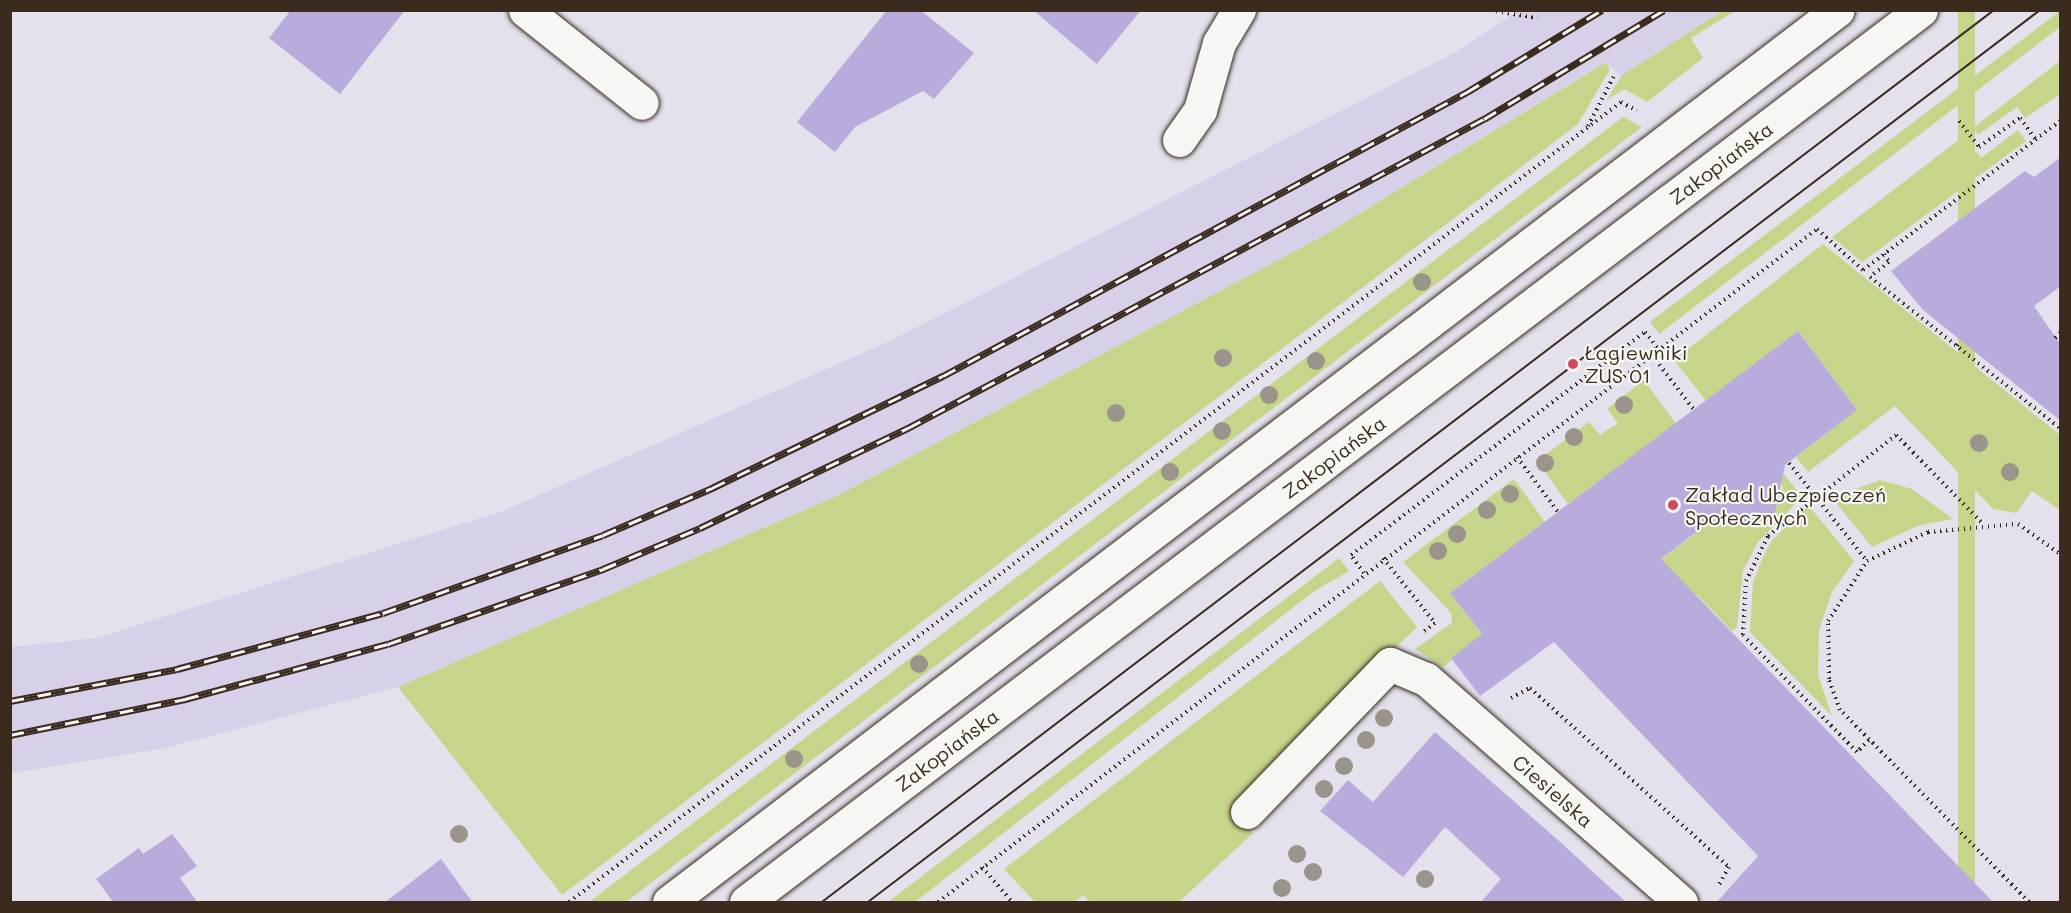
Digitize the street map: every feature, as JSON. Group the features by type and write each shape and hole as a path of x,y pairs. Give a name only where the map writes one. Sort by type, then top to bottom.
{"main road":[{"path":"525,10 642,103"},
{"path":"1179,140 1200,111 1219,43 1239,10"},
{"path":"669,903 1838,10"},
{"name":"Zakopiańska","path":"746,903 1921,10"},
{"name":"Ciesielska","path":"1247,812 1390,664 1426,679 1681,903"}],"path":[{"path":"1490,10 1537,18"},
{"path":"1587,128 1615,74"},
{"path":"569,903 1621,102"},
{"path":"1959,121 1979,147 2020,118 2036,140"},
{"path":"938,903 1383,558 1818,229 1863,270 2061,121"},
{"path":"1884,254 1889,262 1870,277 2061,428"},
{"path":"1364,573 1352,555 1645,332 1659,350"},
{"path":"2055,338 2061,333"},
{"path":"1957,346 1961,341"},
{"path":"1652,355 1694,410"},
{"path":"1869,740 1857,752 1743,635 1746,581 1768,536 1814,494 1896,435 1984,525"},
{"path":"1517,457 1558,512"},
{"path":"1789,463 1868,561"},
{"path":"2029,903 1840,710 1828,679 1828,621 1868,561 1928,532 1984,525 2018,524 2061,554"},
{"path":"1383,558 1435,623 1423,633"},
{"path":"1471,719 1530,688 1730,867 1713,894"},
{"path":"982,867 1012,903"}],"shaded area":[{"path":"1518,11 1724,11 1621,76 1605,62 1323,236 837,496 398,687 161,749 11,773 10,647 96,638 503,511 890,341 1456,52"}],"green space":[{"path":"1724,10 1735,11 1691,38 1703,58 1647,102 1624,89 1607,100 1621,76"},
{"path":"1958,11 1975,11 1975,902 1958,902"},
{"path":"2060,11 2060,27 1659,334 1650,322"},
{"path":"2060,61 2060,94 2025,118 2017,107 1978,135 1973,128"},
{"path":"1606,62 1610,69 1578,124 562,895 398,687 837,496 1323,236"},
{"path":"1623,117 1642,127 626,902 589,902"},
{"path":"2018,130 2026,141 1862,262 1832,237 1964,136 1981,158"},
{"path":"1823,244 2060,435 2060,510 2032,491 2016,513 1993,509 1895,406 1808,472 1796,457 1857,410 1798,331 1706,401 1674,360"},
{"path":"1644,380 1676,424 1568,504 1537,461 1589,422 1600,435 1618,423 1607,409"},
{"path":"1780,469 1802,497 1758,542 1743,571 1737,627 1732,631 1696,594 1685,604 1650,568 1725,511 1751,524 1775,513 1783,487 1775,473"},
{"path":"1514,479 1545,522 1450,593 1482,634 1443,667 1415,649 1452,623 1451,613 1403,562"},
{"path":"1880,480 1912,489 1953,519 1917,526 1872,547 1832,498"},
{"path":"1809,506 1854,561 1832,592 1819,630 1818,675 1832,716 1750,632 1753,582 1763,557 1772,540"},
{"path":"1339,558 1349,571 1313,592 915,902 888,902"},
{"path":"1380,581 1417,627 1232,809 1253,833 1179,902 1091,902 1083,895 1074,902 1035,902 1004,869"}],"building":[{"path":"291,10 405,10 340,94 269,38"},
{"path":"887,10 920,10 974,53 934,99 923,91 855,127 835,152 797,122"},
{"path":"1033,10 1141,10 1097,64"},
{"path":"2061,157 2061,286 2034,306 2061,345 2061,421 1923,310 1891,271 2025,171 2034,177"},
{"path":"1798,331 1857,410 1785,465 1775,513 1751,524 1720,514 1661,559 1994,903 1716,903 1758,856 1554,642 1480,696 1451,658 1482,634 1450,593"},
{"path":"1435,732 1627,903 1480,903 1501,879 1445,827 1403,877 1320,811 1348,780 1373,802"},
{"path":"172,834 197,866 180,878 198,903 114,903 96,879 139,848 143,854"},
{"path":"441,859 473,903 384,903"}],"tram line":[{"path":"822,902 1994,10"},
{"path":"868,902 2040,10"}],"railway":[{"path":"10,701 177,669 383,613 603,535 712,488 943,376 1467,92 1602,10"},
{"path":"10,735 185,699 388,644 603,569 700,528 908,428 1101,325 1484,119 1664,10"}],"place":[{"name":"Łagiewniki ZUS 01","path":"1573,364"},
{"name":"Zakład Ubezpieczeń Społecznych","path":"1673,505"}]}
